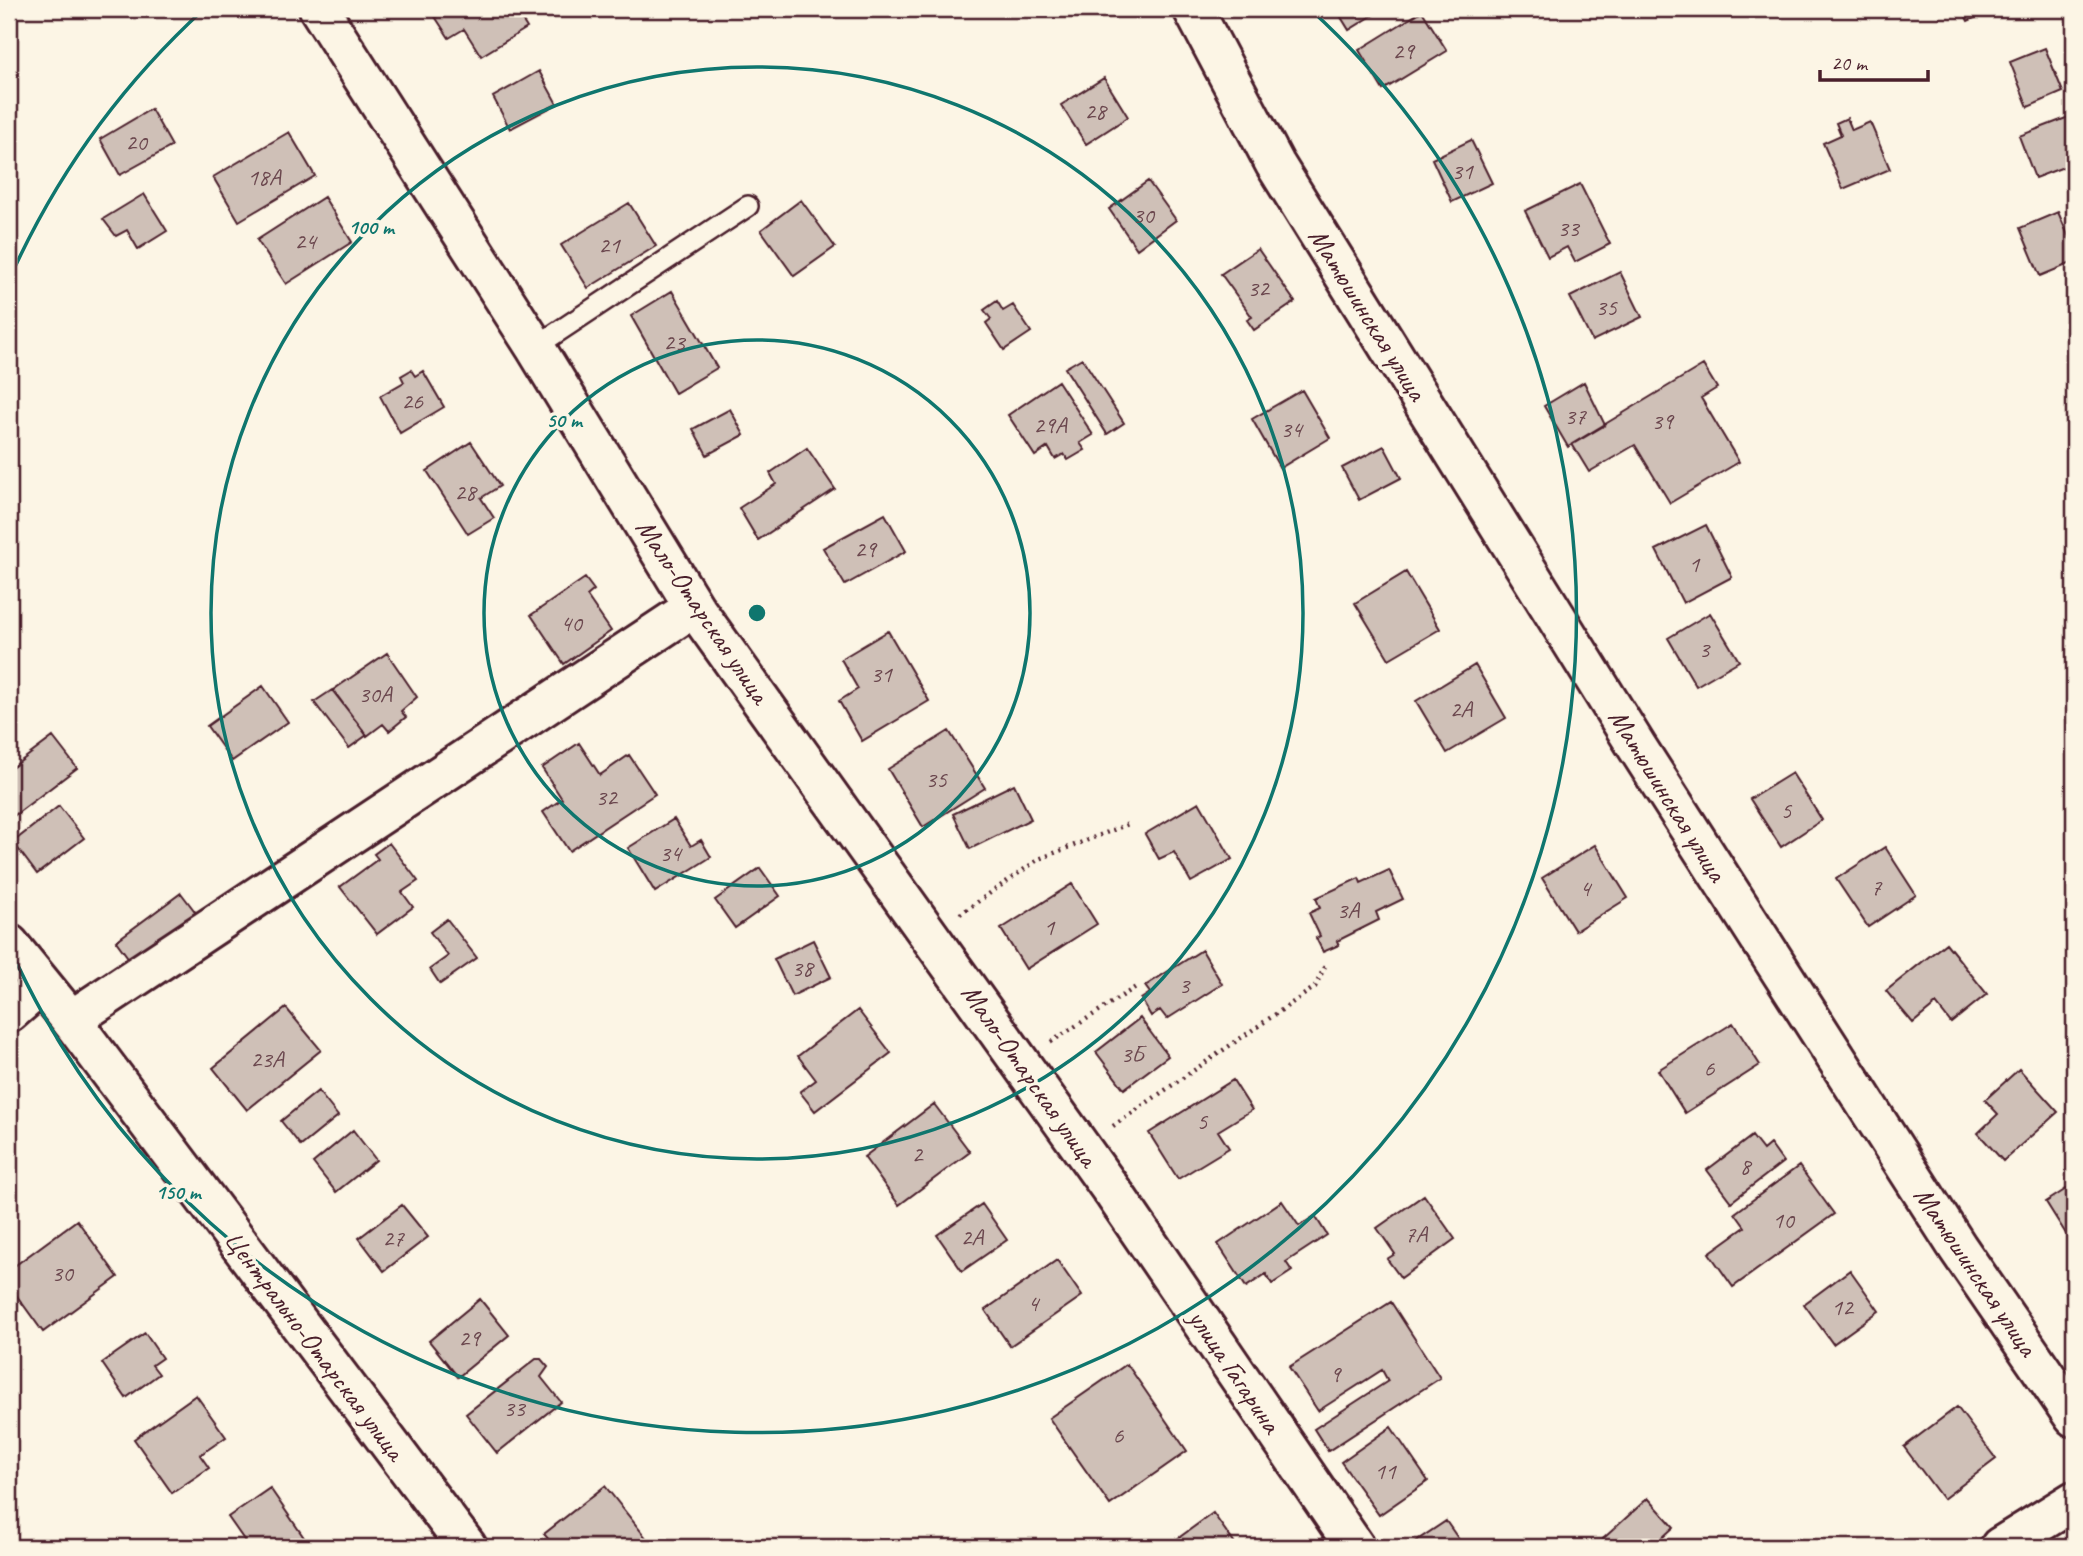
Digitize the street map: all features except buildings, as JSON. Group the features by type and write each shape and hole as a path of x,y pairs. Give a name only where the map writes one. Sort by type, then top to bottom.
{"street":[{"name":"Мало-Отарская улица","path":"319,9 535,347 694,607 931,934 1115,1195"},
{"name":"Матюшинская улица","path":"1193,9 1275,164 1637,747 1958,1248 2074,1418"},
{"path":"71,1020 694,607"},
{"name":"Центрально-Отарская улица","path":"9,944 71,1020 467,1547"},
{"path":"9,1013 40,985"},
{"name":"улица Гагарина","path":"1115,1195 1355,1547"},
{"path":"2000,1547 2074,1501"}],"lane":[{"path":"535,347 748,206"}],"path":[{"path":"931,934 1039,859 1131,823"},
{"path":"1081,1147 1315,987 1325,966"},
{"path":"1021,1061 1139,985"}]}
